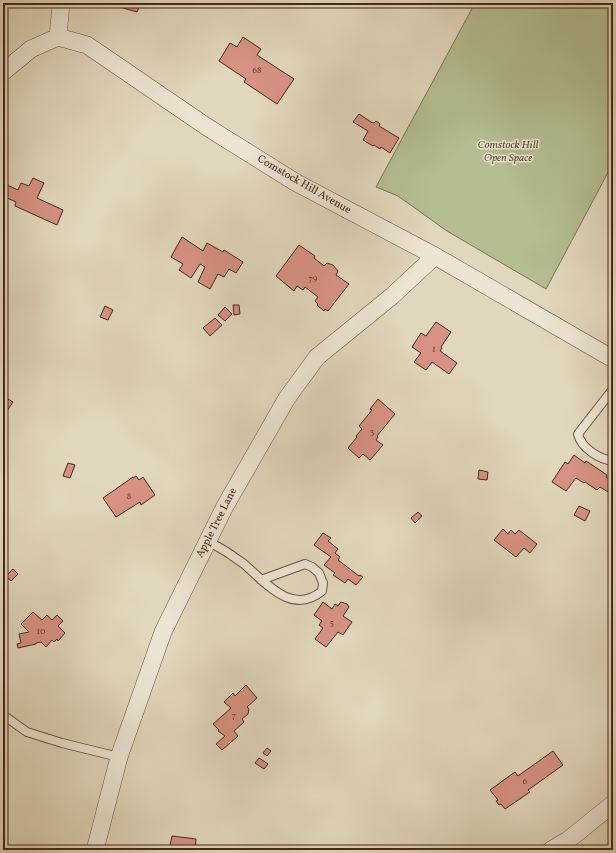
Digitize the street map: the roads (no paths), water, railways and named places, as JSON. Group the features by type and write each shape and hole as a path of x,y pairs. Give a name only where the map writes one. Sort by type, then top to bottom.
{"street":[{"path":"3,72 31,49 58,37 61,3"},
{"name":"Comstock Hill Avenue","path":"58,37 87,44 207,126 295,182 435,256 613,359"},
{"name":"Apple Tree Lane","path":"95,850 119,757 163,632 224,508 287,398 317,357 392,296 435,256"},
{"path":"552,850 568,840 613,804"}],"lane":[{"path":"613,389 578,434 580,440 589,451 607,460 613,461"},
{"path":"208,541 226,550 261,580 268,586 283,596 296,600 315,597 322,591 323,583 319,574 312,567 305,564 261,580"},
{"path":"3,715 27,732 62,743 119,757"}],"park label":[{"name":"Comstock Hill Open Space","path":"508,151"}]}
